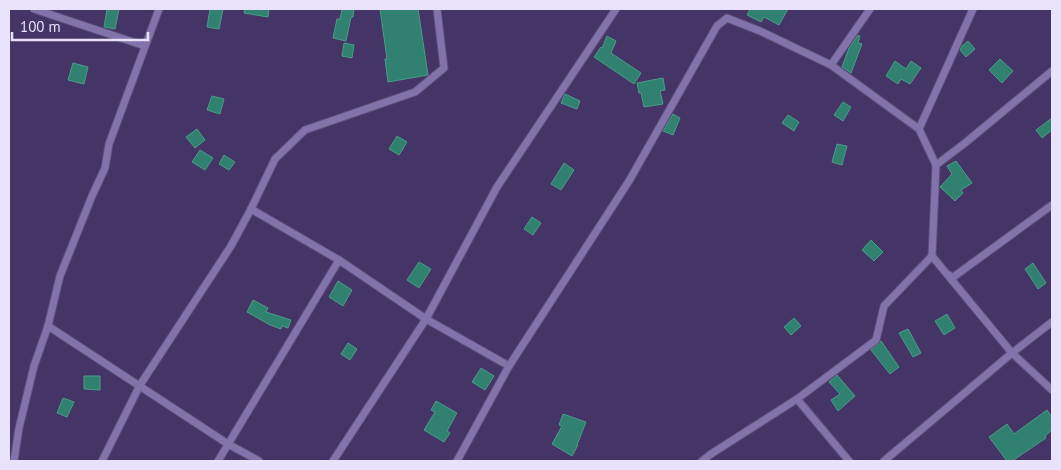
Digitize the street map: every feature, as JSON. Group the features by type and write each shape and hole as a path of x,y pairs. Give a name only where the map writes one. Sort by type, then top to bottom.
{"street":[{"path":"34,9 145,46"},
{"path":"14,461 19,428 34,366 48,326 60,276 105,168 109,144 159,9"},
{"path":"102,461 140,385 231,246 275,159 305,130 415,92 444,68 437,9"},
{"path":"334,461 426,318 497,187 616,9"},
{"path":"830,65 870,9"},
{"path":"919,129 973,9"},
{"path":"457,461 509,366 629,181 717,26 727,18 760,31 830,65 919,129 936,165 932,256 884,306 876,340 797,399 702,461"},
{"path":"936,165 966,143 1052,71"},
{"path":"932,256 952,278 1052,205"},
{"path":"251,209 339,260 426,318 509,366"},
{"path":"932,256 1012,352 1052,390"},
{"path":"218,461 339,260"},
{"path":"884,461 1012,352 1052,322"},
{"path":"48,326 228,444 259,461"},
{"path":"797,399 849,461"}],"building":[{"path":"107,9 119,9 115,29 104,27"},
{"path":"210,9 223,9 219,29 207,27"},
{"path":"245,9 269,9 268,17 244,13"},
{"path":"342,9 354,9 346,41 333,38 337,19 340,19"},
{"path":"380,9 418,9 428,75 388,82 385,59 387,59"},
{"path":"750,9 788,9 779,25 764,17 761,22 747,15"},
{"path":"858,35 860,36 858,43 862,44 851,73 842,67 849,48"},
{"path":"607,36 616,41 611,53 641,73 634,84 594,57 602,48"},
{"path":"968,41 975,49 966,57 960,50"},
{"path":"344,43 354,45 352,58 342,56"},
{"path":"1000,59 1013,71 1002,83 989,70"},
{"path":"895,61 906,69 911,61 921,68 910,84 901,79 898,84 886,76"},
{"path":"73,63 88,67 84,84 68,80"},
{"path":"663,78 665,90 660,91 663,104 644,107 637,83"},
{"path":"565,94 580,101 577,109 561,103"},
{"path":"212,96 224,99 220,114 207,110"},
{"path":"843,102 851,107 843,121 834,115"},
{"path":"673,114 680,118 673,135 663,131"},
{"path":"788,115 799,122 794,131 782,123"},
{"path":"1052,118 1052,130 1042,138 1036,130"},
{"path":"197,129 205,140 195,148 186,137"},
{"path":"397,136 407,142 399,155 389,149"},
{"path":"837,144 847,146 842,165 832,162"},
{"path":"200,150 213,158 205,170 192,162"},
{"path":"224,155 235,162 229,170 219,164"},
{"path":"956,161 972,183 961,190 963,193 955,201 940,187 952,174 947,166"},
{"path":"564,163 574,170 561,190 551,184"},
{"path":"532,217 541,223 533,235 524,229"},
{"path":"871,240 883,252 874,261 862,250"},
{"path":"419,262 431,269 419,288 407,280"},
{"path":"1033,263 1046,283 1038,289 1025,269"},
{"path":"338,281 352,290 343,306 329,297"},
{"path":"253,300 268,308 266,312 291,320 288,328 282,326 281,329 270,325 247,312"},
{"path":"947,314 955,328 944,335 935,321"},
{"path":"794,318 801,326 791,335 784,327"},
{"path":"908,329 921,353 913,357 899,333"},
{"path":"881,341 899,367 890,374 871,350"},
{"path":"348,343 357,349 350,360 341,354"},
{"path":"481,368 494,376 485,390 472,382"},
{"path":"837,375 855,396 838,411 831,400 840,394 829,382"},
{"path":"84,376 100,376 100,390 84,389"},
{"path":"63,398 74,402 67,417 57,413"},
{"path":"436,401 457,413 447,431 450,433 444,442 424,430 435,412 431,410"},
{"path":"1047,410 1052,417 1052,430 1045,436 1046,438 1012,461 1007,461 989,437 1007,424 1014,434"},
{"path":"563,414 586,422 572,456 552,444 562,426 559,425"}]}
